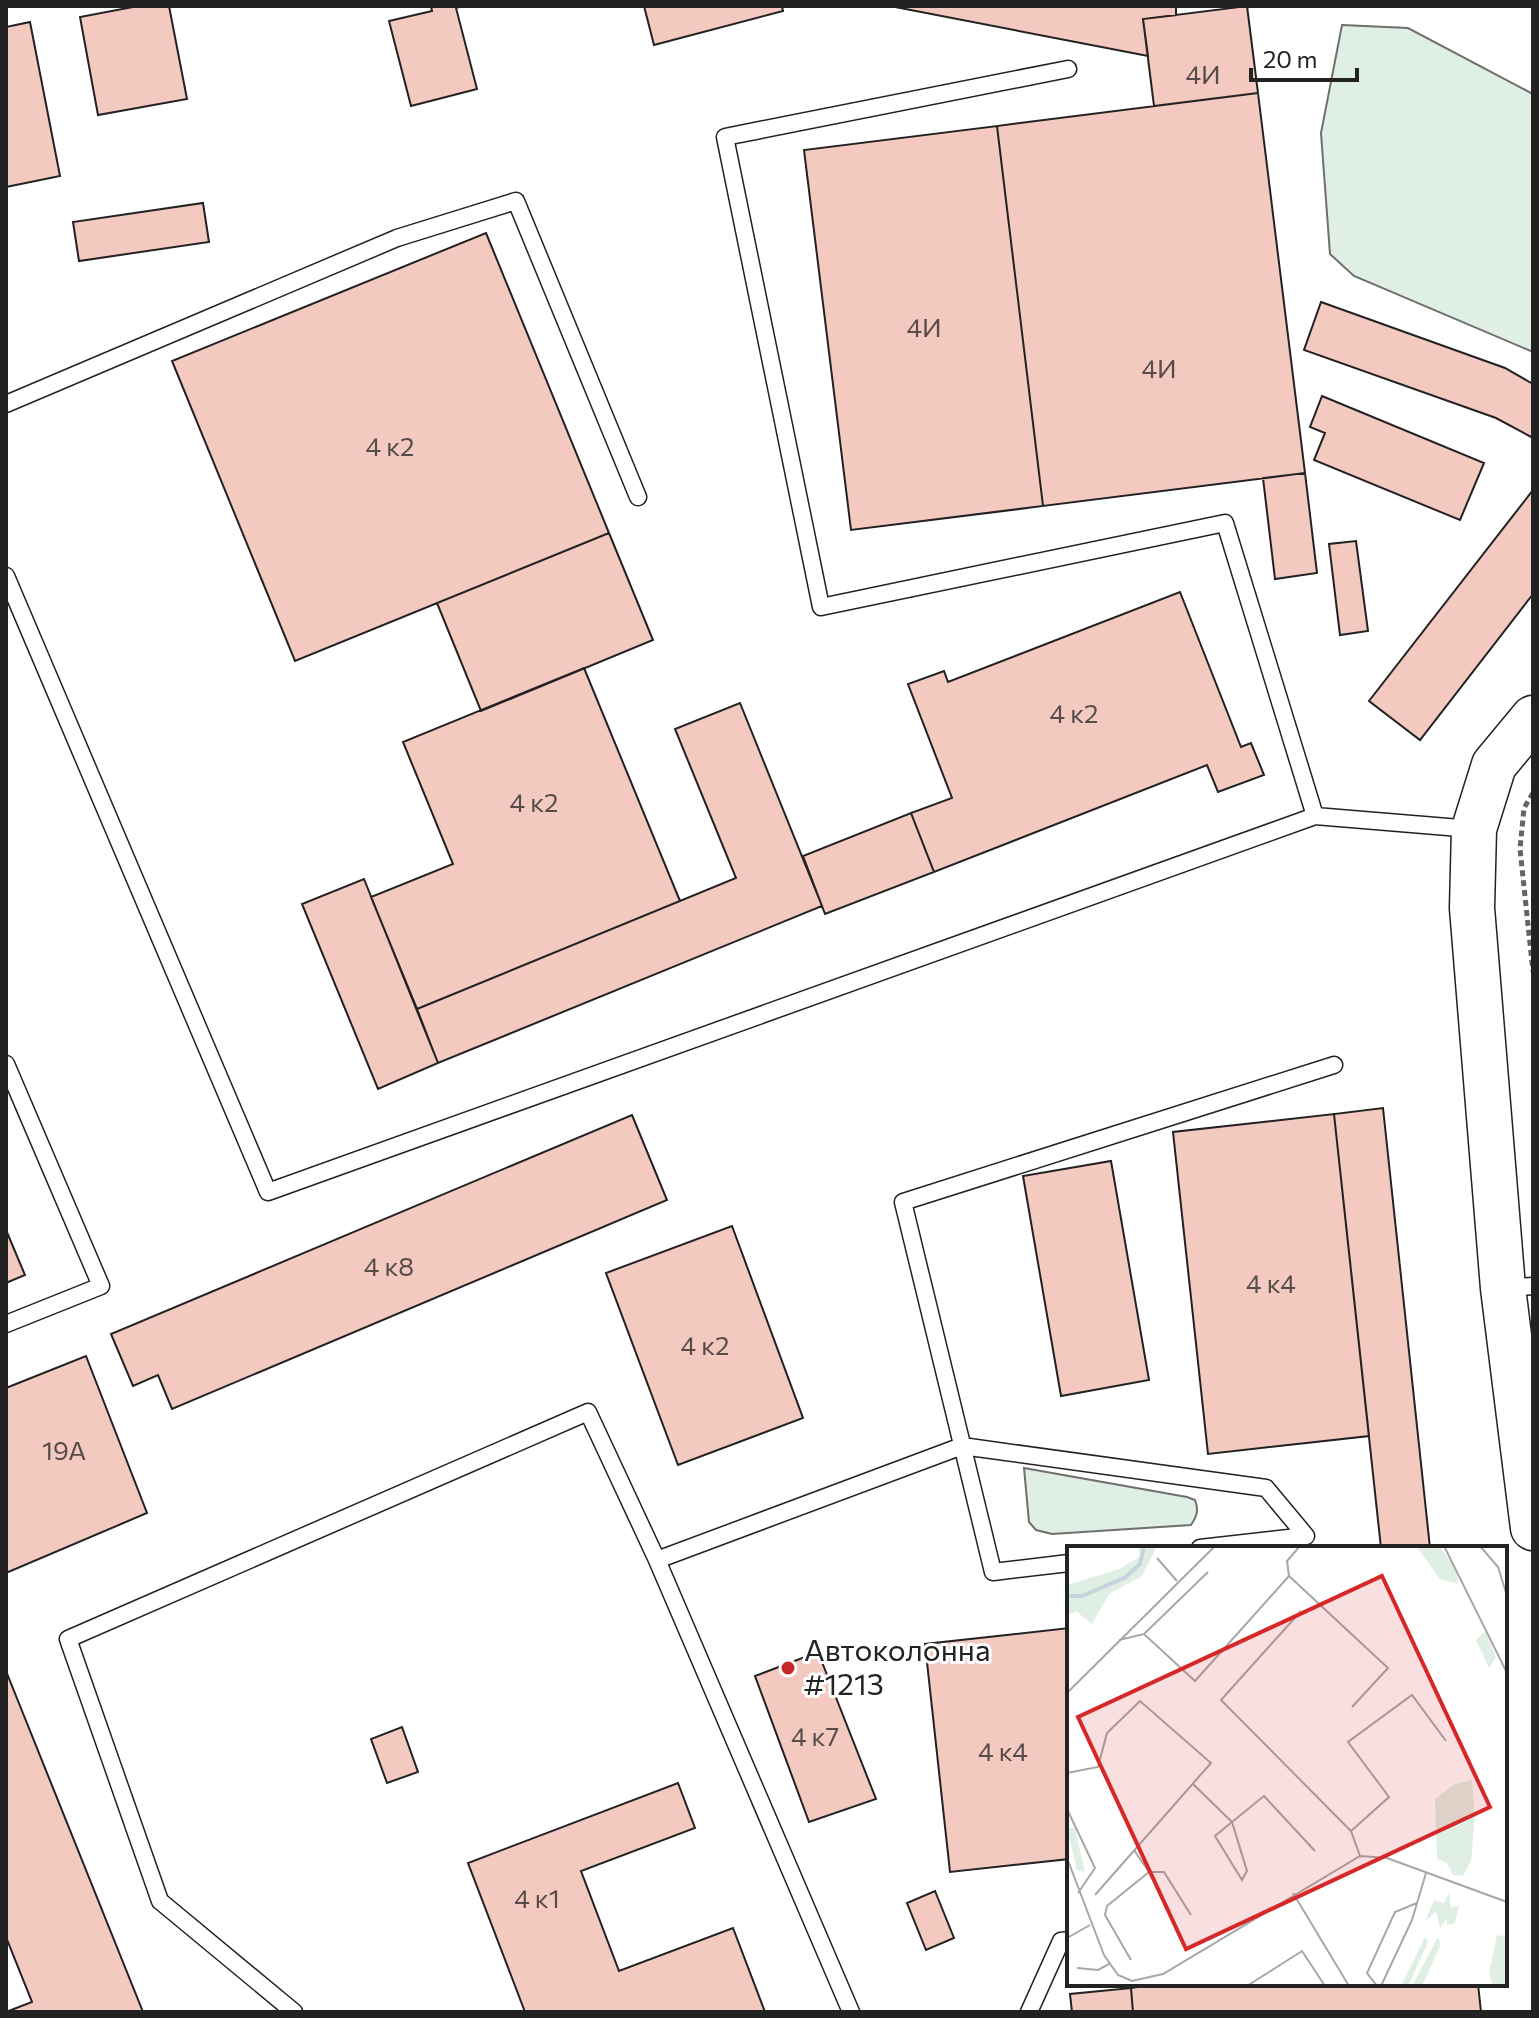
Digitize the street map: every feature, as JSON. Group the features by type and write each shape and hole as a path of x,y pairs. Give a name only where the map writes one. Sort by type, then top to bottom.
{"main road":[{"path":"1533,718 1494,765 1474,829 1472,908 1518,1287 1533,1528"}],"lane":[{"path":"1068,69 725,137 821,607 1225,523 1315,816"},
{"path":"6,404 397,238 516,201 638,497"},
{"path":"6,576 268,1192 1315,816 1474,829"},
{"path":"6,1064 101,1286 6,1324"},
{"path":"1067,1563 993,1572 903,1202 1334,1065"},
{"path":"294,2012 160,1901 68,1639 588,1412 657,1560 851,2012"},
{"path":"657,1560 962,1446 1266,1488 1306,1536 1218,1546"},
{"path":"1029,2012 1061,1941 1067,1940"}],"path":[{"path":"1533,793 1524,808 1520,849 1533,972"}],"green space":[{"path":"1342,25 1408,28 1533,94 1533,352 1354,276 1330,254 1321,133"},
{"path":"1024,1468 1187,1497 1195,1500 1197,1513 1191,1525 1052,1534 1036,1530 1029,1522"}],"building":[{"path":"138,6 169,6 187,99 98,115 80,17"},
{"path":"431,6 462,6 456,8 477,89 411,106 389,21 432,11"},
{"path":"644,6 782,6 783,11 654,45"},
{"path":"890,6 1176,6 1176,15 1143,19 1148,56"},
{"path":"1247,6 1258,93 1154,106 1143,19"},
{"path":"30,22 60,176 6,187 6,27"},
{"path":"1258,93 1305,473 1043,506 997,126"},
{"path":"997,126 1043,506 851,530 804,150"},
{"path":"203,203 209,242 79,261 73,222"},
{"path":"486,233 609,533 295,661 172,361"},
{"path":"1321,302 1505,368 1533,384 1533,438 1496,418 1304,350"},
{"path":"1322,396 1484,463 1460,520 1314,460 1325,433 1310,427"},
{"path":"1305,473 1317,573 1275,579 1263,478"},
{"path":"1533,490 1533,594 1420,740 1369,701"},
{"path":"609,533 653,640 481,711 437,603"},
{"path":"1356,541 1368,631 1340,635 1329,544"},
{"path":"1180,592 1241,747 1251,743 1264,775 1218,792 1207,765 934,872 911,813 952,798 908,684 944,671 948,682"},
{"path":"584,668 680,901 417,1009 371,897 453,864 403,742"},
{"path":"740,703 822,906 438,1063 417,1009 736,878 675,729"},
{"path":"911,813 934,872 825,914 803,856"},
{"path":"364,879 438,1063 378,1089 302,904"},
{"path":"1383,1108 1430,1546 1381,1546 1334,1114"},
{"path":"1334,1114 1369,1436 1208,1454 1173,1132"},
{"path":"632,1115 667,1200 172,1409 158,1375 133,1386 111,1334"},
{"path":"1111,1161 1149,1380 1061,1396 1023,1176"},
{"path":"732,1226 803,1418 678,1465 606,1273"},
{"path":"6,1230 25,1275 6,1283"},
{"path":"86,1356 147,1513 6,1573 6,1388"},
{"path":"1067,1628 1067,1859 950,1872 925,1644"},
{"path":"818,1652 876,1799 809,1822 755,1676"},
{"path":"6,1671 143,2012 6,2012 32,2002 6,1937"},
{"path":"402,1727 418,1772 387,1783 371,1739"},
{"path":"678,1783 695,1828 581,1871 619,1971 733,1928 765,2012 525,2012 468,1863"},
{"path":"935,1891 954,1938 926,1950 907,1903"},
{"path":"1478,1986 1481,2012 1133,2012 1131,1988"},
{"path":"1131,1988 1133,2012 1072,2012 1070,1994"}],"place":[{"name":"Автоколонна #1213","path":"788,1668"}]}
